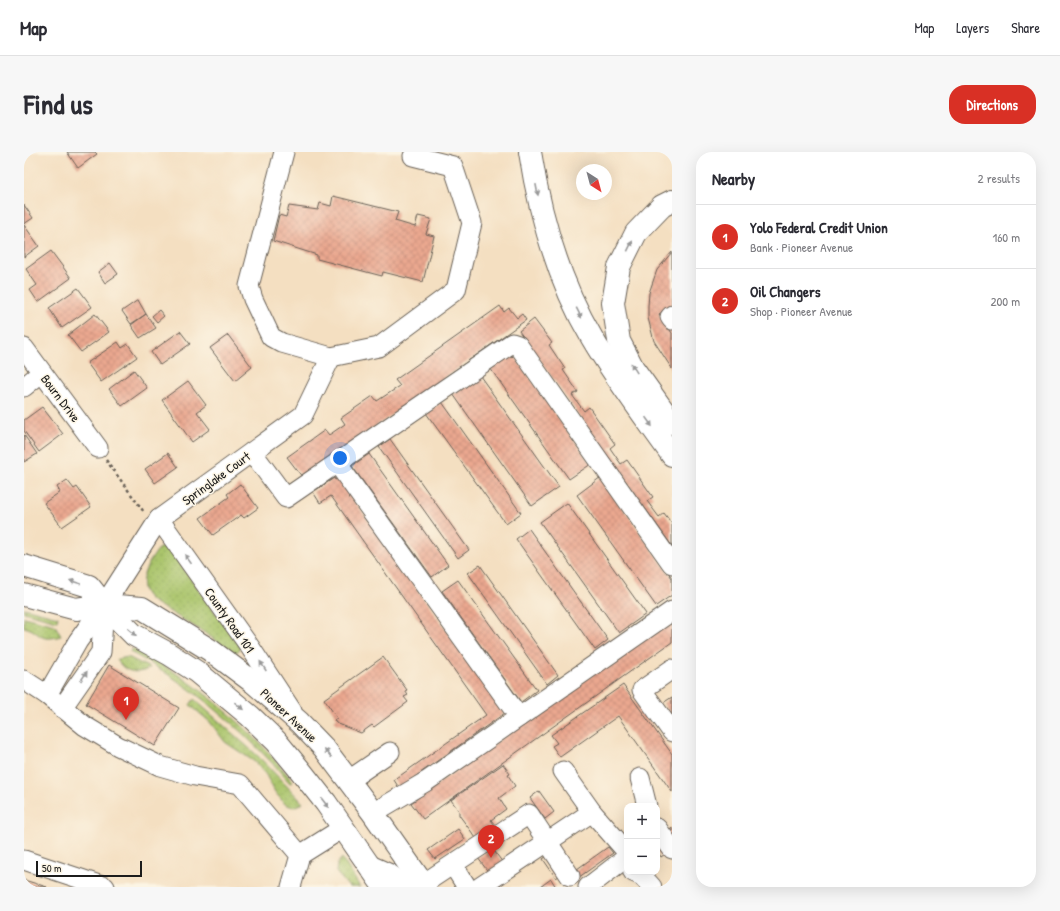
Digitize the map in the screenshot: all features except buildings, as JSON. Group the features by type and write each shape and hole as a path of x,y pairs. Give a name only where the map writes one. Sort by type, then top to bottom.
{"main road":[{"path":"530,152 540,208 558,263 575,304 592,338 672,456"},
{"path":"672,201 662,206 636,233 619,267 613,302 619,341 633,368 672,423"},
{"name":"Pioneer Avenue","path":"24,566 89,586 104,605 134,635 169,654 197,672 250,716 276,741 296,765 343,828 384,887"},
{"name":"Pioneer Avenue","path":"24,595 76,610 104,605 142,608 210,650 253,682 299,722 324,748 373,813 416,882"},
{"path":"343,828 360,827 367,831 392,862 416,882"},
{"path":"370,867 388,875 416,882"}],"street":[{"path":"284,152 249,286 253,299 271,337 282,344 331,356 379,347 456,290 472,223 453,166 413,156"},
{"path":"672,315 670,317 672,320"},
{"path":"252,452 286,498 512,343 518,345 672,564"},
{"name":"Bourn Drive","path":"24,348 98,448"},
{"name":"Springlake Court","path":"47,695 78,641 104,605 152,515 252,452 303,415 331,356"},
{"path":"24,387 41,372"},
{"path":"337,463 519,716"},
{"name":"County Road 101","path":"152,515 250,647 299,722"},
{"path":"62,708 101,652 104,605"},
{"path":"373,813 427,780 672,610"},
{"path":"672,669 642,690 672,732"},
{"path":"24,680 47,695 85,726 118,746 160,766 195,776 240,784 300,855"},
{"path":"349,780 390,752"},
{"path":"562,771 592,812 624,849"},
{"path":"640,778 647,803"},
{"path":"480,887 592,812"},
{"path":"416,882 453,865 529,814 570,876"},
{"path":"291,887 300,855 343,828"},
{"path":"660,832 672,850"},
{"path":"588,887 624,859"},
{"path":"24,860 105,887"},
{"path":"453,865 467,887"},
{"path":"608,887 612,881 624,874"},
{"path":"640,875 652,887"},
{"path":"647,875 657,887"}],"path":[{"path":"98,448 152,515"}],"green space":[{"path":"159,548 164,548 171,551 241,648 237,652 231,651 202,631 152,601 146,595 143,588 144,574 150,561"},
{"path":"24,608 58,617 57,621 24,612"},
{"path":"24,617 55,625 61,636 47,638 40,636 34,631 24,627"},
{"path":"132,648 177,674 220,706 259,742 293,782 290,783 255,745 216,710 174,679 130,652"},
{"path":"128,657 150,668 140,672 135,672 122,667 117,659"},
{"path":"194,699 259,757 303,803 293,807 285,804 275,792 266,775 255,762 225,742 210,722 190,705"},
{"path":"342,858 360,887 349,887 336,872 337,864"}],"place":[{"name":"Yolo Federal Credit Union","path":"126,720"},
{"name":"Oil Changers","path":"491,858"}]}
